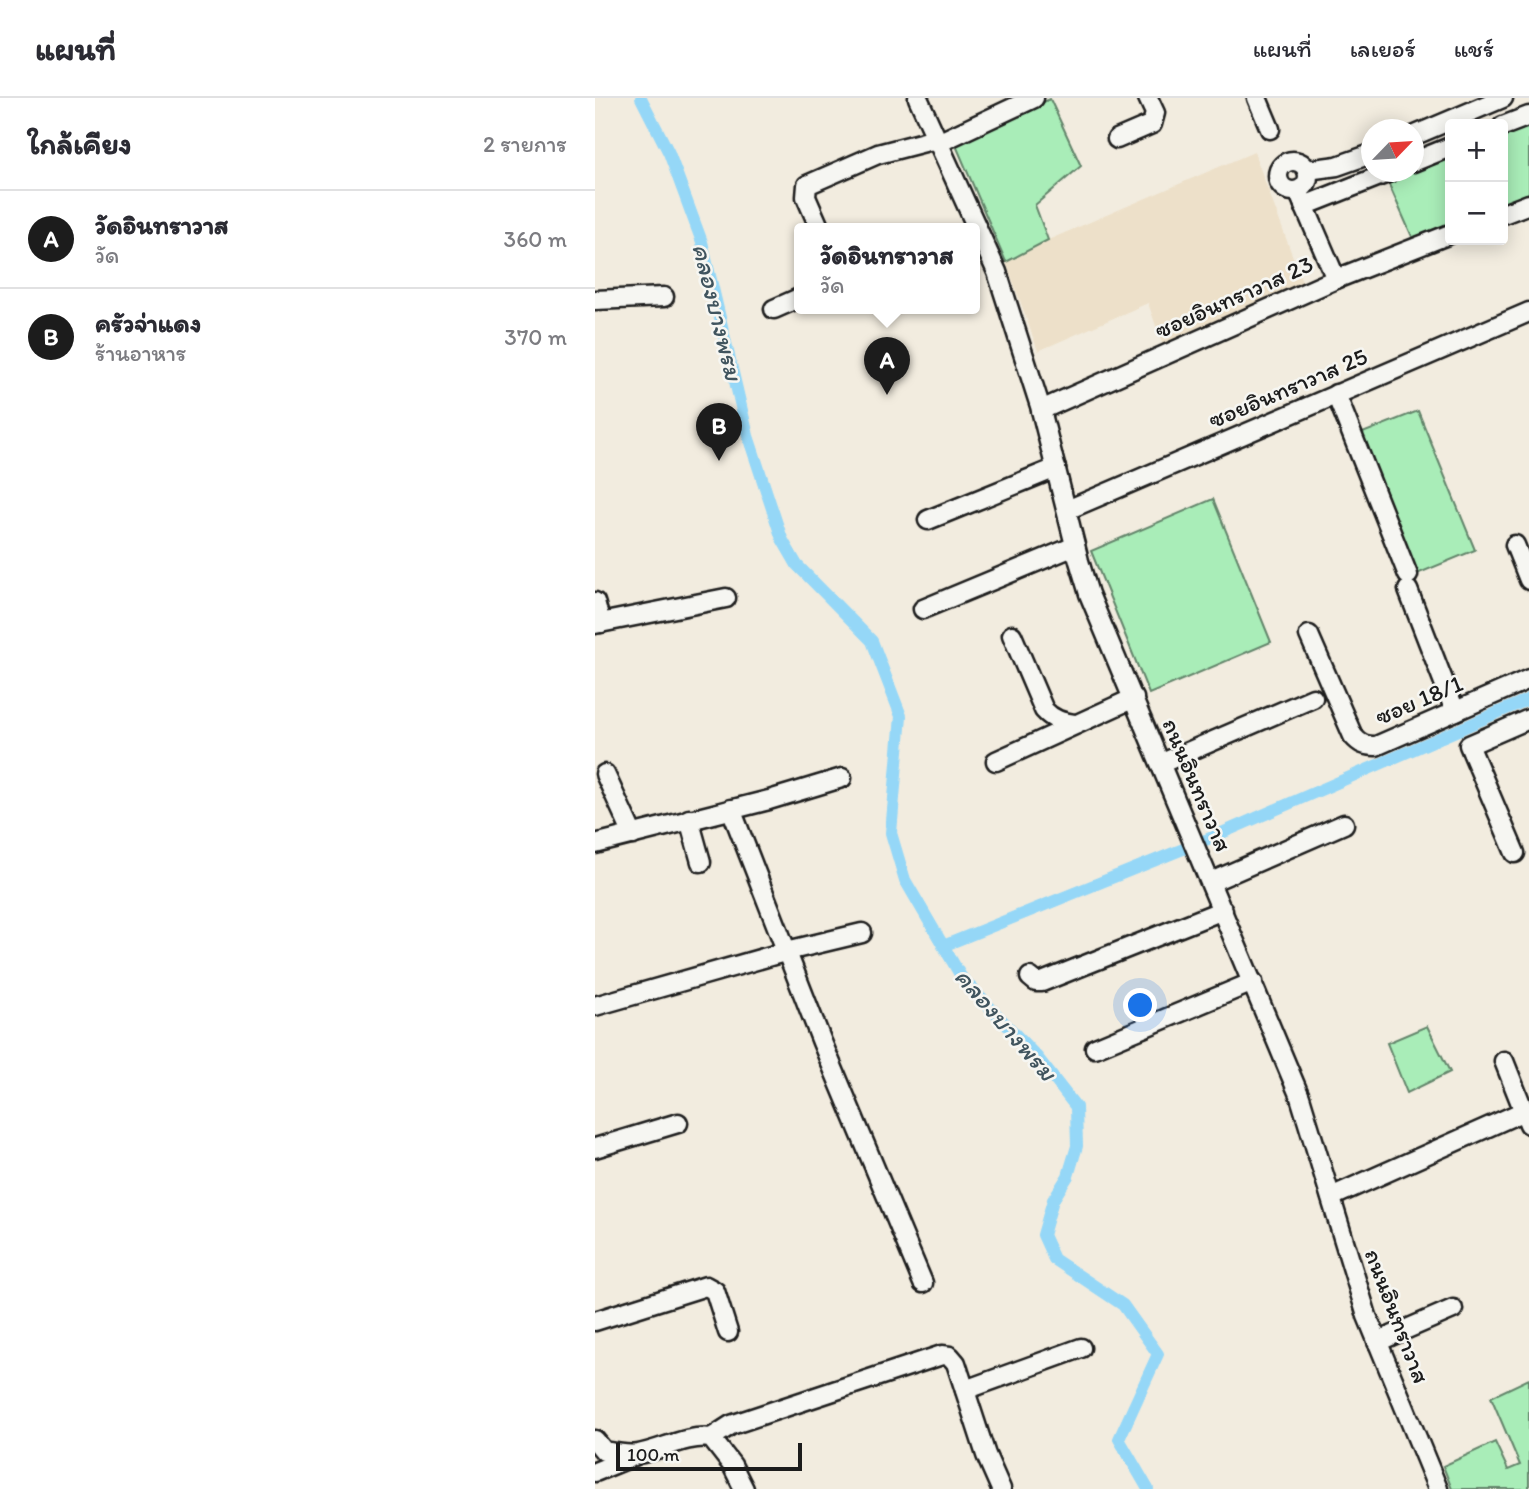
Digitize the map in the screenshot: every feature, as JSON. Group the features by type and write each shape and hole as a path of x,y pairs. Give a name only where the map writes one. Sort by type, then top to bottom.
{"street":[{"name":"ถนนอินทราวาส","path":"918,98 972,223"},
{"path":"817,223 806,197 807,185 878,154 937,141 1034,98"},
{"path":"1117,139 1152,124 1155,113 1149,98"},
{"path":"1258,98 1270,129"},
{"path":"1424,131 1503,98"},
{"path":"1508,124 1529,116"},
{"path":"1424,158 1445,149"},
{"path":"1307,170 1337,166 1361,158"},
{"path":"1301,198 1306,185 1307,170 1301,163 1291,160 1279,169 1278,179 1280,184 1301,198 1336,279"},
{"path":"1301,198 1361,180"},
{"path":"1508,212 1529,204"},
{"name":"ซอยอินทราวาส 23","path":"1041,410 1336,279 1445,236"},
{"name":"ถนนอินทราวาส","path":"980,240 997,272 1041,410 1089,594 1300,1097 1355,1281 1377,1342 1438,1489"},
{"path":"595,300 664,297"},
{"path":"774,309 794,301"},
{"name":"ซอยอินทราวาส 25","path":"1066,510 1529,312"},
{"path":"1336,394 1455,712"},
{"path":"928,520 1056,468"},
{"path":"1514,545 1529,580"},
{"path":"923,609 1075,546"},
{"path":"595,601 598,624 726,598"},
{"path":"1012,635 1044,710 1058,721 1074,724"},
{"name":"ซอย 18/1","path":"1309,635 1353,736 1359,743 1375,746 1529,679"},
{"path":"996,761 1134,698"},
{"path":"1161,764 1313,698"},
{"path":"1515,853 1469,745 1529,719"},
{"path":"605,774 633,835"},
{"path":"595,844 842,778"},
{"path":"731,809 822,1042 923,1283"},
{"path":"689,820 701,862"},
{"path":"1212,882 1344,824"},
{"path":"1030,977 1042,982 1225,915"},
{"path":"1062,986 1225,915"},
{"path":"595,1006 788,951 862,933"},
{"path":"1095,1048 1252,982"},
{"path":"1331,1196 1526,1118 1504,1061"},
{"path":"595,1148 678,1124"},
{"path":"595,1321 706,1286 715,1291 728,1332"},
{"path":"1377,1342 1453,1309"},
{"path":"965,1390 1081,1348"},
{"path":"595,1472 637,1455 702,1437 711,1438 731,1425 942,1354 950,1356 956,1363 986,1455 1001,1489"},
{"path":"711,1438 732,1465 744,1489"},
{"path":"595,1440 604,1451 637,1455"}],"shaded area":[{"path":"1254,152 1303,284 1164,349 1148,303 1038,351 1006,262 1048,240"}],"green space":[{"path":"1050,99 1081,166 1035,205 1048,240 1006,262 955,143"},
{"path":"1529,124 1529,193 1508,202 1508,182 1508,133"},
{"path":"1445,157 1445,226 1413,239 1388,182 1424,182 1424,165"},
{"path":"1418,411 1475,550 1417,574 1360,434"},
{"path":"1213,499 1271,642 1149,694 1091,551"},
{"path":"1427,1026 1450,1072 1407,1093 1387,1043"},
{"path":"1529,1379 1529,1489 1452,1489 1443,1466 1495,1442 1508,1470 1520,1465 1491,1397"}],"waterway":[{"name":"คลองบางพรม","path":"641,98 669,153 702,242 748,436 782,539 797,565 872,641 901,716 891,833 905,880 962,978 1037,1057 1076,1107 1077,1146 1068,1176 1053,1200 1043,1235 1054,1259 1123,1305 1158,1354 1119,1439 1148,1489"},
{"path":"943,946 1208,839 1529,699"}],"place":[{"name":"วัดอินทราวาส","path":"887,395"},
{"name":"ครัวจ่าแดง","path":"719,461"}]}
